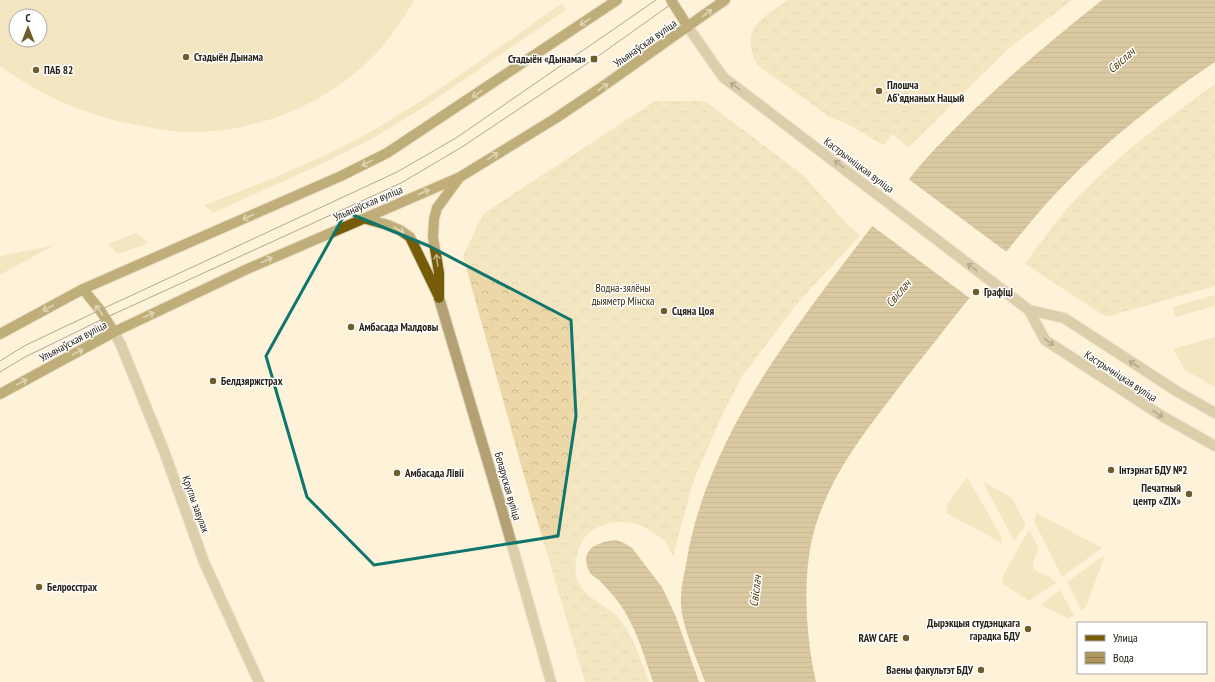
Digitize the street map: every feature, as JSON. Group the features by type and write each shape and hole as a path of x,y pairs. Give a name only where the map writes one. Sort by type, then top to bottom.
{"main road":[{"path":"0,334 83,289 341,176 387,153 617,0"},
{"path":"671,0 688,27"},
{"name":"Ульянаўская вуліца","path":"0,394 114,332 245,270 460,177 575,105 632,67 725,0"},
{"path":"439,298 439,273 433,237 434,219 437,208 460,177"},
{"path":"363,218 388,224 410,237 439,298"},
{"path":"83,289 100,310 114,332"}],"street":[{"name":"Кастрычніцкая вуліца","path":"688,27 723,77 1029,310 1045,340 1162,416 1215,446"},
{"name":"Беларуская вуліца","path":"439,298 551,682"},
{"name":"Кастрычніцкая вуліца","path":"1029,310 1064,318 1178,392 1215,413"},
{"name":"Круглы завулак","path":"114,332 121,345 164,451 204,562 259,682"}],"highlighted area":[{"path":"346,212 429,246 571,320 576,416 558,536 374,565 307,497 266,356"}],"green space":[{"name":"Стадыён Дынама","path":"0,0 414,0 382,47 363,67 341,84 318,99 293,111 241,127 213,131 186,132 156,129 126,123 76,108 44,93 14,76 0,66"},
{"name":"Плошча Абʼяднаных Нацый","path":"788,0 1072,0 1009,48 908,148 893,134 883,145 853,127 830,117 757,65 750,42 752,33 762,19"},
{"path":"562,3 566,10 424,107 372,139 326,162 213,213 204,205 288,172 328,154 368,133 443,87"},
{"path":"1215,84 1215,286 1106,317 1025,264 1062,215 1102,174 1149,133"},
{"name":"Водна-зялёны дыяметр Мінска","path":"655,101 705,101 802,174 847,224 860,236 800,300 743,375 723,413 693,482 673,556 663,539 634,523 619,522 604,525 591,531 582,541 576,561 576,574 579,583 584,591 616,615 623,623 634,644 649,682 585,682 523,472 463,256 483,214"},
{"path":"136,233 149,243 118,254 108,244"},
{"path":"55,245 7,271 0,275 0,256"},
{"path":"1215,295 1215,306 1175,317 1173,307"},
{"path":"1215,337 1215,387 1185,370 1173,349"},
{"path":"967,477 1001,536 1002,543 946,513 948,503"},
{"path":"984,482 1012,498 1026,525 1014,541 985,486"},
{"path":"1037,513 1102,548 1062,577 1034,521"},
{"path":"1029,529 1039,549 1034,558 1034,569 1051,578 1056,583 1029,601 1003,584 1002,578"},
{"path":"1105,555 1086,607 1081,610 1067,582"},
{"path":"1060,590 1074,616 1068,618 1041,605"}],"water":[{"name":"Свіслач","path":"1102,0 1215,0 1215,62 1154,105 1115,137 1055,194 1015,241 919,362 875,418 853,449 834,482 819,517 813,535 807,570 806,589 808,628 816,682 705,682 689,640 683,617 681,607 682,585 696,521 709,480 747,402 795,329 910,177 933,151 994,91 1036,54"},
{"path":"616,540 632,548 662,587 676,617 699,682 653,682 639,641 625,612 607,588 588,570 586,560 589,551 597,545 607,541"}],"pier":[{"path":"907,178 1008,253 971,299 871,225"}],"tram line":[{"path":"0,361 24,346 397,172 456,138 656,0"},
{"path":"0,372 25,357 105,318 401,183 462,147 594,59 677,0"}],"place":[{"name":"Стадыён Дынама","path":"186,57"},
{"name":"Стадыён «Дынама»","path":"594,59"},
{"name":"ПАБ 82","path":"36,70"},
{"name":"Плошча Абʼяднаных Нацый","path":"879,91"},
{"name":"Графіці","path":"976,292"},
{"name":"Сцяна Цоя","path":"664,311"},
{"name":"Амбасада Малдовы","path":"351,327"},
{"name":"Белдзяржстрах","path":"213,381"},
{"name":"Інтэрнат БДУ №2","path":"1111,470"},
{"name":"Амбасада Лівіі","path":"397,473"},
{"name":"Печатный центр «ZIX»","path":"1189,494"},
{"name":"Белросстрах","path":"39,587"},
{"name":"Дырэкцыя студэнцкага гарадка БДУ","path":"1028,629"},
{"name":"RAW CAFE","path":"906,638"},
{"name":"Ваены факультэт БДУ","path":"981,670"}]}
